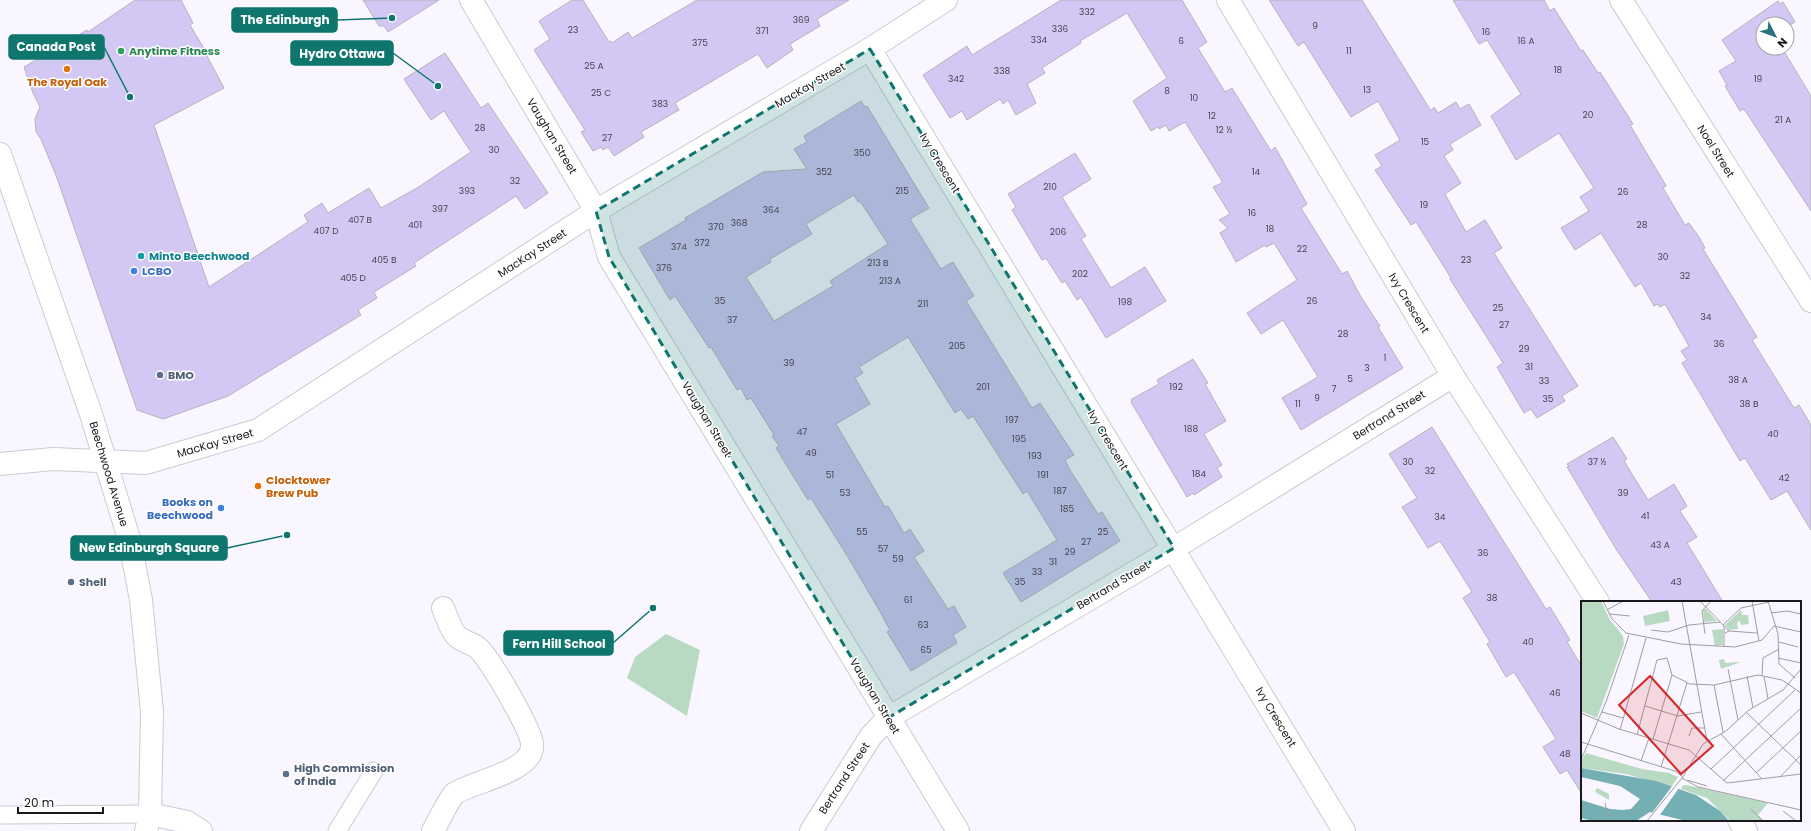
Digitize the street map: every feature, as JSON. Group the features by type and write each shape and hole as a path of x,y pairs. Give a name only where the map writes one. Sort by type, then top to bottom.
{"street":[{"name":"Vaughan Street","path":"472,0 596,211 609,258 958,831"},
{"name":"MacKay Street","path":"0,464 53,459 146,463 258,430 596,211 870,50 944,0"},
{"name":"Ivy Crescent","path":"1228,0 1452,376 1597,601"},
{"name":"Noel Street","path":"1621,0 1811,301"},
{"name":"Ivy Crescent","path":"870,50 1174,548 1344,831"},
{"name":"Beechwood Avenue","path":"0,154 89,407 130,542 141,600 152,711 148,823"},
{"name":"Bertrand Street","path":"811,831 871,736 888,718 1174,548 1452,376"},
{"path":"433,831 454,795 506,773 525,760 532,753 532,743 514,702 478,649 456,636 443,608"},
{"path":"1740,821 1746,831"},
{"path":"148,823 187,822 201,831"}],"lane":[{"path":"337,831 374,771"},
{"path":"0,814 148,823"}],"highlighted area":[{"path":"870,49 1174,548 888,718 609,257 596,211"}],"green space":[{"path":"666,634 700,650 687,716 627,678 635,657"}],"building":[{"path":"135,0 181,0 193,23 190,25 208,55 207,56 224,88 154,125 209,287 308,222 304,215 322,203 328,213 369,188 381,208 417,188 471,152 444,111 431,120 404,79 445,53 481,108 488,103 548,193 525,209 516,196 414,263 416,266 374,292 377,298 358,310 361,315 228,396 163,419 137,410 57,178 41,139 36,132 35,119 40,107 33,93 24,67 87,30 88,32"},
{"path":"363,0 439,0 388,32 384,26 379,26"},
{"path":"572,0 583,0 609,42 611,41 612,43 628,32 632,38 697,0 849,0 817,19 820,26 790,44 793,50 767,68 758,54 675,103 679,110 641,132 644,137 614,156 608,147 603,150 601,147 593,151 581,132 585,130 534,50 550,39 539,21"},
{"path":"1061,0 1182,0 1207,42 1198,48 1225,92 1232,88 1271,151 1275,147 1307,204 1301,208 1342,274 1347,271 1403,368 1301,430 1282,398 1318,377 1283,320 1261,334 1247,313 1297,280 1274,243 1266,247 1265,245 1236,262 1220,233 1228,228 1219,220 1230,214 1213,187 1222,183 1222,181 1185,122 1169,131 1166,125 1151,131 1133,101 1167,78 1127,13 1080,41 1081,43 1042,68 1045,73 1027,84 1036,103 1016,115 1008,100 1003,104 1000,99 967,120 962,111 950,118 923,75 967,46 972,55"},
{"path":"1269,0 1362,0 1431,111 1434,107 1438,113 1456,102 1460,109 1469,104 1481,125 1450,144 1453,150 1444,156 1461,183 1445,194 1466,232 1485,220 1502,248 1494,253 1578,386 1562,396 1565,401 1537,418 1531,409 1524,413 1497,367 1503,363 1450,279 1451,278 1416,222 1411,225 1375,170 1382,166 1375,155 1400,140 1378,101 1351,117 1304,42 1298,46"},
{"path":"1453,0 1544,0 1550,11 1554,8 1581,51 1583,50 1598,73 1600,72 1633,124 1630,125 1666,186 1663,188 1685,225 1689,223 1699,237 1705,248 1703,249 1757,337 1752,340 1794,408 1799,405 1811,425 1811,530 1787,491 1771,500 1745,458 1740,461 1682,363 1687,360 1681,351 1689,346 1665,304 1660,307 1658,304 1654,306 1641,283 1635,287 1601,233 1575,250 1561,228 1589,211 1580,197 1594,188 1559,133 1516,160 1491,116 1521,94 1487,40 1479,44"},
{"path":"1778,1 1780,4 1783,2 1791,16 1756,16"},
{"path":"1755,17 1755,56 1787,56 1811,96 1811,211 1744,109 1740,111 1725,86 1727,85 1719,71 1736,61 1722,40"},
{"path":"861,101 865,107 867,106 929,208 910,219 941,269 953,262 974,296 966,301 1032,408 1040,403 1074,455 1065,460 1070,470 1098,514 1102,512 1120,541 1021,602 1003,573 1057,540 1027,491 1023,494 973,416 968,419 961,409 955,413 908,337 859,367 863,373 855,378 870,404 836,424 885,507 888,506 904,533 910,529 924,551 914,557 948,609 954,606 966,627 953,635 957,643 911,671 887,632 890,630 848,557 811,498 808,500 776,448 779,446 772,436 774,435 751,398 747,400 741,388 737,390 711,347 709,348 675,296 670,300 639,248 686,220 685,218 763,172 807,169 794,149 807,142 804,136","holes":["854,195 858,202 860,201 888,244 830,281 833,286 774,321 746,277 771,262 770,259 812,234 806,224"]},
{"path":"1075,153 1091,179 1062,197 1086,236 1081,239 1111,288 1145,267 1166,301 1106,338 1081,297 1077,300 1065,281 1062,283 1046,258 1042,260 1012,210 1016,207 1008,194"},
{"path":"1193,359 1208,383 1205,384 1226,421 1204,434 1222,465 1217,468 1222,477 1194,495 1193,493 1187,497 1131,402 1132,399 1159,384 1157,380"},
{"path":"1432,427 1546,609 1550,607 1570,640 1567,642 1581,665 1581,792 1567,770 1560,774 1543,747 1556,739 1514,672 1506,677 1487,644 1490,642 1463,598 1472,592 1440,541 1428,548 1402,507 1417,498 1389,454"},
{"path":"1613,437 1627,459 1624,461 1648,500 1674,484 1687,506 1680,511 1697,537 1687,543 1722,601 1651,601 1616,549 1567,467 1569,466 1567,464"}],"place":[{"name":"The Edinburgh","path":"392,18"},
{"name":"Anytime Fitness","path":"121,51"},
{"name":"The Royal Oak","path":"67,69"},
{"name":"Hydro Ottawa","path":"438,86"},
{"name":"Canada Post","path":"130,97"},
{"name":"Minto Beechwood","path":"141,256"},
{"name":"LCBO","path":"134,271"},
{"name":"BMO","path":"160,375"},
{"name":"Clocktower Brew Pub","path":"258,486"},
{"name":"Books on Beechwood","path":"221,508"},
{"name":"New Edinburgh Square","path":"287,535"},
{"name":"Shell","path":"71,582"},
{"name":"Fern Hill School","path":"653,608"},
{"name":"High Commission of India","path":"286,774"}]}
